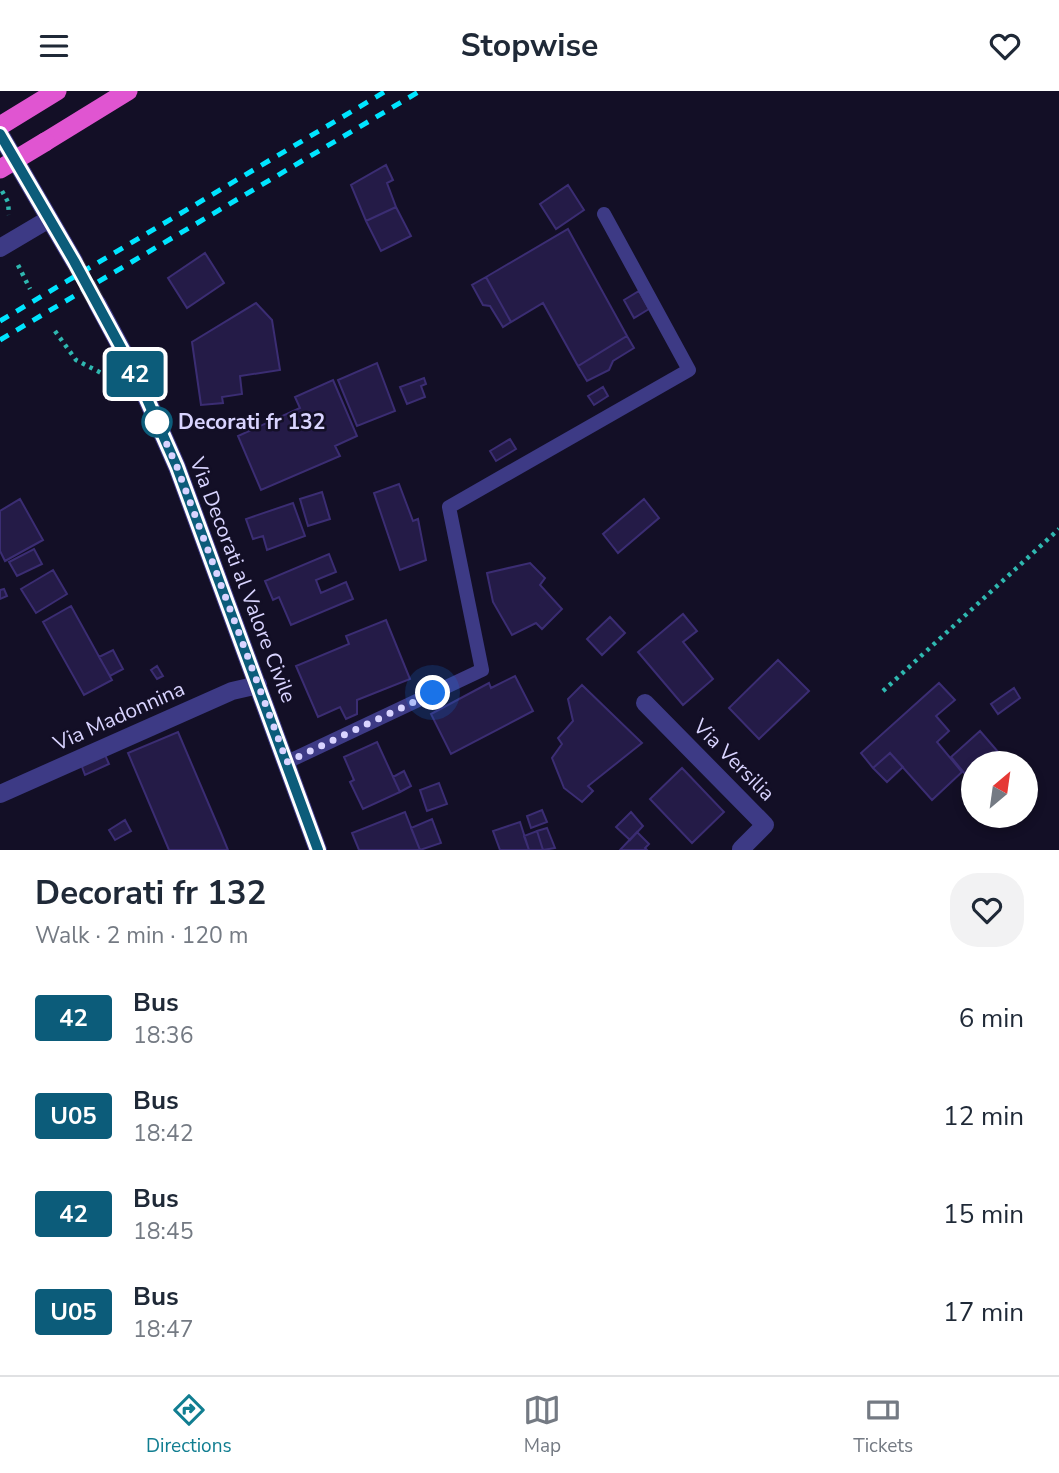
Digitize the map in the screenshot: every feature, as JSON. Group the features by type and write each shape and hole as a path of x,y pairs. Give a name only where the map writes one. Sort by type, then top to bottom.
{"highway":[{"path":"0,126 57,91"},
{"path":"0,169 128,91"}],"street":[{"path":"0,135 74,261"},
{"path":"0,248 49,219"},
{"name":"Via Decorati al Valore Civile","path":"97,303 139,381 177,467 318,850"},
{"name":"Via Madonnina","path":"0,794 232,691 258,685"},
{"name":"Via Versilia","path":"645,703 765,825 741,850"}],"lane":[{"path":"287,762 482,670 449,507 689,370 604,214"}],"path":[{"path":"55,331 76,360 108,376 114,386"},
{"path":"883,691 1059,529"}],"building":[{"path":"386,165 393,180 387,183 396,207 366,221 351,185"},
{"path":"568,185 584,210 556,229 540,204"},
{"path":"396,207 411,236 381,251 366,221"},
{"path":"568,229 627,336 578,366 543,303 511,322 486,277"},
{"path":"205,253 224,283 187,308 168,278"},
{"path":"486,277 511,322 503,327 490,306 483,305 472,285"},
{"path":"639,291 649,309 634,318 624,300"},
{"path":"256,303 272,320 280,370 240,376 242,394 222,397 223,403 201,405 192,342"},
{"path":"627,336 634,348 613,361 609,370 587,381 578,366"},
{"path":"377,363 395,411 357,426 338,380"},
{"path":"424,378 426,384 421,386 425,397 407,404 400,387"},
{"path":"333,380 357,436 335,446 340,456 261,490 238,436 300,408 295,397"},
{"path":"603,387 608,396 594,405 588,396"},
{"path":"510,439 516,449 496,461 490,451"},
{"path":"399,484 413,521 418,519 426,560 400,570 374,493"},
{"path":"322,492 330,519 308,526 300,499"},
{"path":"20,499 43,540 5,561 0,551 0,511"},
{"path":"644,499 659,518 618,553 603,534"},
{"path":"293,503 305,536 267,550 263,536 253,539 246,519"},
{"path":"34,549 42,564 17,576 9,562"},
{"path":"329,554 336,572 316,580 321,593 346,582 353,599 291,625 279,597 273,600 265,581"},
{"path":"530,563 545,578 540,585 562,609 542,629 536,623 512,635 493,602 487,573"},
{"path":"53,570 67,594 36,613 21,589"},
{"path":"4,589 7,596 0,599 0,590"},
{"path":"71,606 112,680 84,695 43,622"},
{"path":"683,614 697,631 683,642 713,679 683,705 638,652"},
{"path":"610,617 625,633 602,655 587,639"},
{"path":"386,620 410,679 357,700 357,714 346,719 340,707 318,717 296,666 349,644 346,636"},
{"path":"113,650 123,669 110,676 99,657"},
{"path":"778,660 809,691 759,739 729,708"},
{"path":"157,666 163,676 157,679 151,670"},
{"path":"515,676 533,711 451,754 431,714 489,683 491,688"},
{"path":"939,683 955,700 936,716 949,731 937,742 961,773 932,800 890,753 873,768 861,753"},
{"path":"582,685 642,743 588,786 593,791 582,802 564,788 552,758 562,744 558,738 573,721 568,699"},
{"path":"1014,688 1020,698 998,714 991,704"},
{"path":"980,731 997,751 961,751 961,769 951,757"},
{"path":"178,732 228,850 169,850 128,753"},
{"path":"377,742 400,792 363,809 350,782 354,780 344,757"},
{"path":"890,753 903,767 887,782 873,768"},
{"path":"105,755 109,764 85,775 81,764"},
{"path":"682,768 724,812 692,843 650,799"},
{"path":"404,771 411,786 400,792 393,777"},
{"path":"439,783 447,804 427,811 420,790"},
{"path":"542,810 547,822 531,828 527,816"},
{"path":"405,812 420,850 359,850 352,833"},
{"path":"631,812 643,826 630,840 616,827"},
{"path":"432,819 441,843 420,850 411,828"},
{"path":"125,820 131,831 115,840 109,830"},
{"path":"520,822 529,850 500,850 493,831"},
{"path":"547,828 555,848 543,850 537,831"},
{"path":"537,831 543,850 529,850 524,836"},
{"path":"637,832 649,844 645,848 647,850 620,850"}],"tunnel":[{"path":"74,261 97,303"}],"railway":[{"path":"0,321 386,91"},
{"path":"0,340 420,91"}],"bus line":[{"name":"42","path":"0,134 74,261 139,381 177,467 318,850"}],"place":[{"name":"Decorati fr 132","path":"157,422"}],"route":[{"path":"157,422 154,416 177,467 287,762 433,693"}]}
